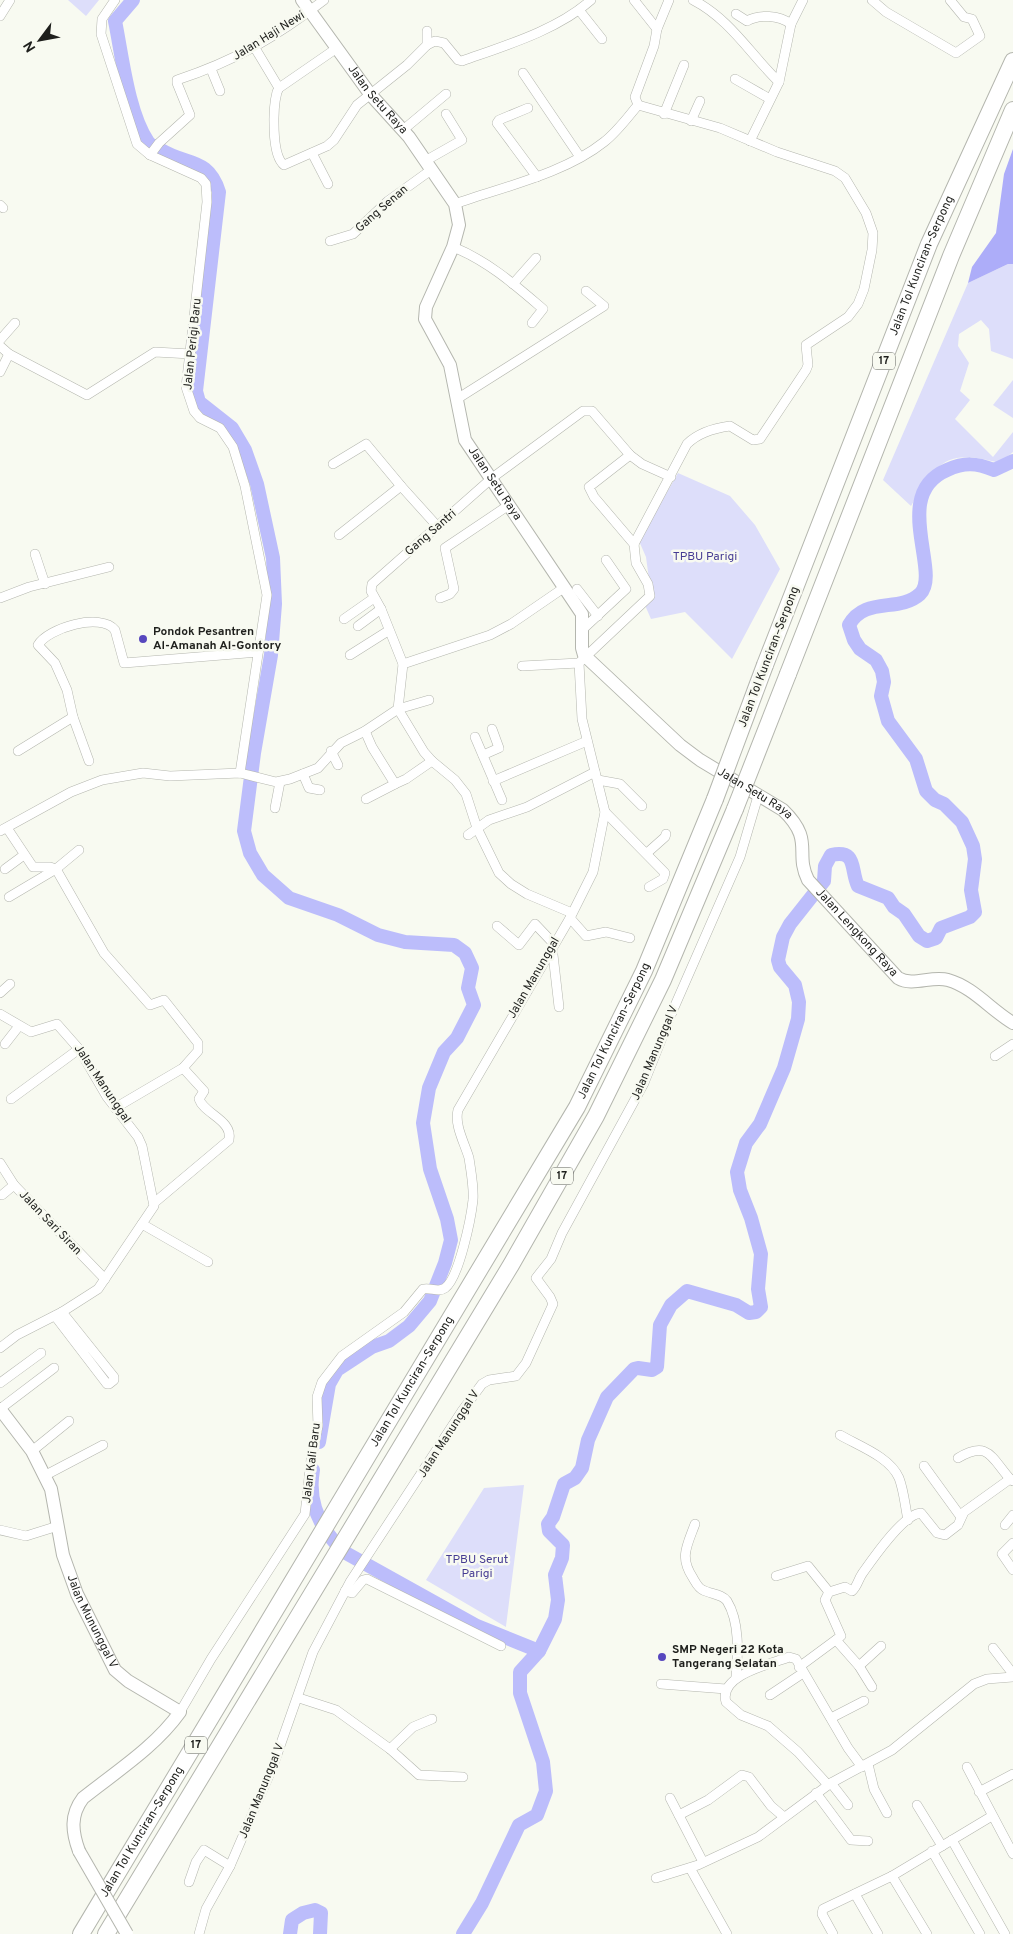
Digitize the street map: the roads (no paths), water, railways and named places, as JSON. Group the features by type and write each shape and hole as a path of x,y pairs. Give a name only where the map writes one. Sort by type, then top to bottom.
{"highway":[{"name":"Jalan Tol Kunciran–Serpong","path":"81,1934 577,1107 644,971 715,799 929,244 1013,61"},
{"name":"Jalan Tol Kunciran–Serpong","path":"106,1934 511,1265 596,1116 664,980 788,674 951,256 1013,110"}],"street":[{"path":"0,16 10,0"},
{"name":"Jalan Perigi Baru","path":"114,0 102,19 101,34 134,137 141,149 197,175 206,184 204,240 186,387 192,408 200,418 220,428 233,446 246,486 267,595 258,652 244,773"},
{"name":"Jalan Setu Raya","path":"302,0 370,94 403,130 455,204 459,226 454,247 426,307 426,323 450,365 462,435 509,505 571,588 582,614 582,659 680,745 758,796 783,810 794,821 803,842 804,868 808,880"},
{"name":"Jalan Haji Newi","path":"151,154 158,143 190,115 176,81 210,69 255,48 324,0"},
{"path":"255,48 279,88 274,118 279,161 284,165 312,153 334,140 340,135 351,112 370,94 407,65 427,45 434,41 444,43 458,60 462,61 528,36 579,10 591,0"},
{"path":"634,0 656,29"},
{"path":"638,105 636,97 654,46 656,29 669,0"},
{"path":"693,0 715,13 728,25 780,82"},
{"path":"750,140 780,82 791,24 803,0"},
{"path":"874,1 886,12 956,53 980,36 972,19 964,17 950,0"},
{"path":"579,10 602,39"},
{"path":"736,14 747,21 755,16 776,16 791,24"},
{"path":"427,31 427,45"},
{"path":"279,88 337,48"},
{"path":"664,114 684,65"},
{"path":"210,69 220,91"},
{"path":"523,73 580,157"},
{"path":"735,79 770,99"},
{"path":"403,130 446,94"},
{"path":"691,121 700,100"},
{"path":"634,544 687,444 694,438 709,431 730,426 753,440 760,439 806,370 808,365 806,345 848,317 858,304 864,289 872,250 873,233 866,213 845,178 835,171 720,128 664,114 638,105"},
{"path":"455,204 537,177 580,157 603,143 638,105"},
{"path":"528,108 499,120 497,123 537,177"},
{"name":"Gang Senan","path":"330,241 353,234 428,166 462,140 446,114"},
{"path":"312,153 328,184"},
{"path":"454,247 473,255 543,309 532,323"},
{"path":"513,284 536,258"},
{"path":"457,399 604,306 586,291"},
{"path":"0,340 15,324"},
{"path":"0,346 9,354 87,394 155,352 191,354"},
{"path":"0,372 9,354"},
{"name":"Gang Santri","path":"374,598 370,587 492,478 586,410 592,411 630,455"},
{"path":"333,464 366,444 438,527"},
{"path":"522,666 582,659 650,596 648,584 636,563 634,544 594,497 589,487 630,455 642,464 671,477"},
{"path":"339,535 401,486"},
{"path":"440,598 450,594 454,589 445,548 509,505"},
{"path":"36,554 45,584"},
{"path":"583,629 626,589 606,560"},
{"path":"0,598 109,567"},
{"path":"402,664 490,635 571,588 598,616"},
{"path":"344,619 374,598 381,609 402,664 398,709 424,752 463,789 477,828 499,873 511,884 527,894 571,916 586,936 606,932 630,938"},
{"path":"358,626 381,609"},
{"path":"89,761 73,717 67,690 55,663 38,645 73,624 100,623 112,626 115,630 124,663 258,652"},
{"path":"350,655 388,631"},
{"name":"Jalan Manunggal","path":"427,1288 439,1291 447,1286 459,1261 473,1201 468,1158 457,1119 458,1110 571,916 593,872 606,812 582,719 582,659"},
{"path":"115,1108 183,1068 198,1051 197,1041 164,1000 150,1005 104,953 56,869 50,866 33,867 3,830 71,792 102,780 143,773 170,776 244,773 280,782 318,768 331,751 353,735 365,730 398,709 429,700"},
{"path":"18,751 73,717"},
{"path":"483,755 499,748 492,729"},
{"path":"365,730 372,747 395,784"},
{"path":"475,737 502,800"},
{"path":"493,780 587,741"},
{"path":"331,751 338,764"},
{"path":"366,799 406,779 432,761"},
{"path":"303,774 309,788 320,790"},
{"path":"468,835 488,820 527,807 596,776 620,784 642,806"},
{"path":"275,808 280,782"},
{"name":"Jalan Manunggal V","path":"199,1934 206,1909 230,1866 299,1698 302,1680 313,1652 350,1582 374,1549 462,1411 482,1384 489,1380 516,1376 526,1363 553,1304 550,1296 536,1278 551,1259 562,1233 644,1083 673,1010 740,857 758,796"},
{"path":"606,812 647,853 665,875 649,887"},
{"path":"647,853 666,834"},
{"path":"9,897 56,869 79,850"},
{"path":"5,869 24,855"},
{"name":"Jalan Lengkong Raya","path":"808,880 898,978 909,982 942,978 952,981 976,995 1013,1023"},
{"path":"497,926 519,945 535,924 553,945 559,1007"},
{"path":"0,993 10,984"},
{"name":"Jalan Manunggal","path":"1,1016 31,1032 57,1024 79,1049 115,1108 138,1137 142,1146 154,1203"},
{"path":"5,1044 19,1026"},
{"path":"995,1056 1013,1044"},
{"path":"11,1098 79,1049"},
{"path":"0,1348 17,1335 59,1314 98,1289 152,1212 154,1203 229,1140 230,1135 224,1124 205,1110 200,1102 199,1099 204,1091 183,1068"},
{"name":"Jalan Sari Siran","path":"0,1163 14,1185 105,1279"},
{"path":"2,1195 14,1185"},
{"path":"142,1224 208,1262"},
{"name":"Jalan Kali Baru","path":"180,1712 211,1659 306,1514 311,1460 318,1426 318,1397 322,1382 342,1356 404,1312 420,1292 427,1288"},
{"path":"59,1314 114,1377 114,1380 109,1384 107,1384 59,1314"},
{"path":"0,1383 41,1353"},
{"path":"0,1409 54,1368"},
{"name":"Jalan Mununggal V","path":"0,1409 32,1451 53,1496 63,1555 77,1594 115,1670 128,1681 180,1712"},
{"path":"32,1451 69,1421"},
{"path":"840,1435 887,1462 895,1470 900,1483 908,1520"},
{"path":"44,1476 103,1445"},
{"path":"770,1695 841,1634 825,1600 829,1592 845,1587 852,1591 855,1589 860,1576 900,1527 921,1513 937,1533 943,1536 954,1529 966,1510 1012,1480 988,1453 982,1450 977,1449 958,1458"},
{"path":"924,1466 961,1517"},
{"path":"1005,1525 1013,1514"},
{"path":"695,1524 686,1546 684,1563 698,1586 724,1598 728,1604 736,1633 738,1652 736,1677"},
{"path":"0,1530 26,1536 58,1526"},
{"path":"1013,1543 1002,1554 1013,1570"},
{"path":"776,1576 808,1566 829,1592"},
{"path":"345,1591 352,1593 363,1580 367,1579 501,1646"},
{"path":"836,1640 859,1666 872,1687"},
{"path":"859,1666 881,1646"},
{"path":"656,1878 690,1868 758,1837 829,1784 865,1765 908,1738 974,1684 987,1679 1013,1676 993,1648"},
{"path":"848,1804 798,1752 768,1726 741,1715 726,1702 726,1689 736,1677 789,1657 796,1659 848,1748 865,1765 874,1789 887,1814"},
{"path":"661,1684 726,1689"},
{"path":"299,1698 336,1710 390,1749 418,1775 463,1776"},
{"path":"831,1718 864,1701"},
{"path":"127,1934 79,1852 72,1828 78,1804 83,1798 152,1744 168,1729 180,1712"},
{"path":"390,1749 413,1727 432,1719"},
{"path":"967,1767 1013,1854"},
{"path":"979,1792 1013,1774"},
{"path":"679,1816 708,1800 742,1775 749,1777 765,1800 784,1817"},
{"path":"816,1793 851,1840 868,1841"},
{"path":"670,1798 703,1862"},
{"path":"917,1805 942,1846"},
{"path":"833,1934 822,1911 892,1876 992,1816"},
{"path":"952,1840 1005,1934"},
{"path":"189,1882 196,1862 204,1850 230,1866"},
{"path":"932,1851 980,1934"},
{"path":"690,1868 727,1934"},
{"path":"892,1876 927,1934"},
{"path":"855,1894 878,1934"}],"waterway":[{"path":"133,0 115,21 131,100 141,130 152,146 203,168 209,173 219,192 196,391 199,402 232,428 245,450 257,484 273,558 275,604 271,655 254,753 244,831 250,853 263,875 289,898 338,915 378,935 405,942 454,945 465,953 472,968 468,988 474,1005 457,1038 444,1052 429,1088 423,1123 430,1169 447,1219 451,1240 445,1263 430,1301 409,1326 389,1341 372,1347 337,1370 329,1384 319,1442"},
{"path":"539,1651 555,1619 558,1600 555,1575 562,1558 563,1545 549,1531 548,1524 553,1517 564,1484 575,1478 582,1468 588,1440 607,1397 634,1369 652,1370 657,1367 660,1325 671,1305 687,1291 736,1305 749,1313 756,1312 761,1307 758,1289 761,1254 751,1218 740,1190 737,1172 746,1143 760,1124 784,1068 798,1019 799,1002 795,985 780,967 778,960 783,937 790,924 824,881 825,866 831,855 840,854 845,855 852,862 858,886 888,898 894,907 904,914 919,936 927,941 936,938 941,928 970,917 975,912 971,890 975,859 973,846 962,822 944,804 935,800 926,791 916,759 888,721 881,696 884,682 882,671 876,660 860,649 854,640 849,625 856,616 873,607 902,603 912,600 920,594 925,584 925,569 919,514 922,497 930,481 947,470 959,466 976,465 994,470 1013,461"},
{"path":"313,1470 312,1494 314,1505 329,1535 344,1552 477,1626 539,1651 520,1672 520,1693 543,1762 546,1791 537,1815 519,1825 482,1903 463,1934"},
{"path":"290,1934 292,1920 303,1913 315,1910 321,1913 320,1934"}],"place":[{"name":"Pondok Pesantren Al-Amanah Al-Gontory","path":"143,639"},
{"name":"SMP Negeri 22 Kota Tangerang Selatan","path":"662,1657"}],"park label":[{"name":"TPBU Parigi","path":"705,557"},
{"name":"TPBU Serut Parigi","path":"477,1567"}]}
